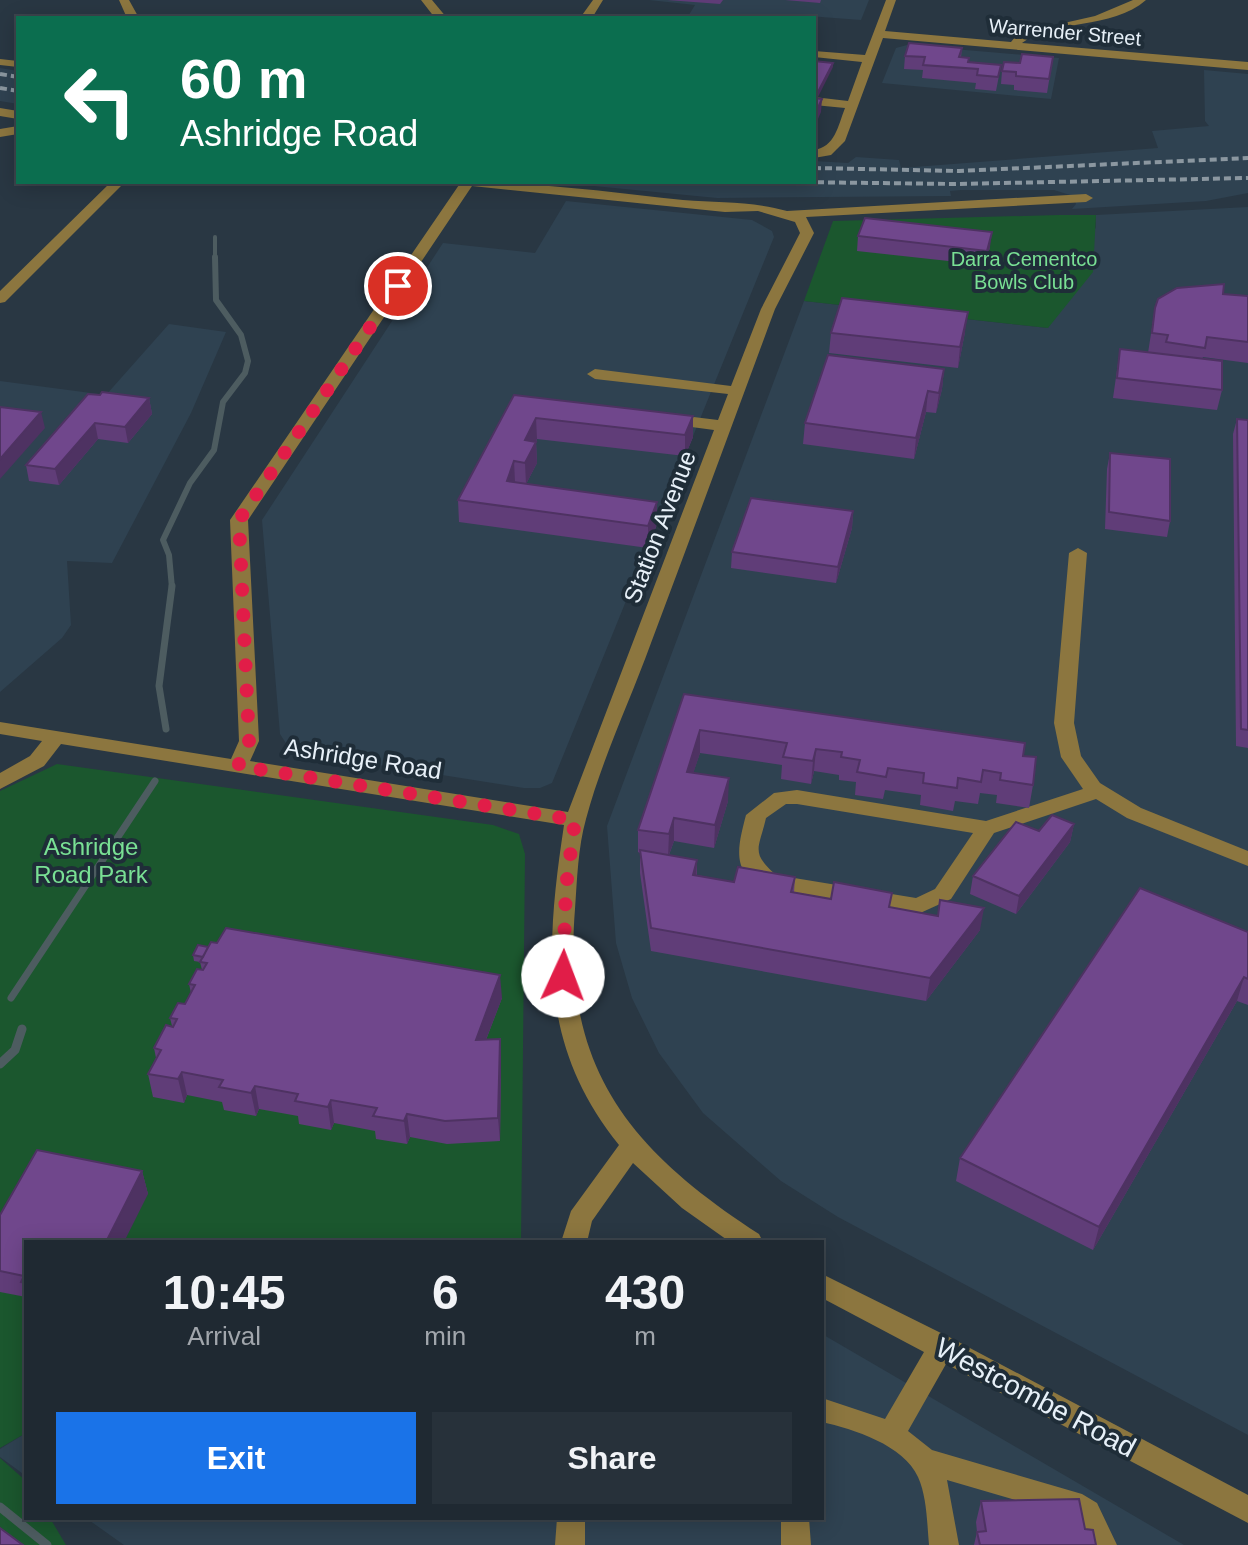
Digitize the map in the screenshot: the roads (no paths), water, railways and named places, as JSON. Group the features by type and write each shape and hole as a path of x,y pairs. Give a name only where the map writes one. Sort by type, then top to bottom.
{"street":[{"path":"426,0 439,16"},
{"path":"820,153 839,141 891,0"},
{"path":"1015,46 1022,38 1084,24 1126,10 1141,0"},
{"name":"Warrender Street","path":"878,34 1248,66"},
{"path":"816,54 869,59"},
{"path":"816,101 851,105"},
{"path":"0,299 6,287 116,184"},
{"path":"238,766 249,741 239,520 468,184"},
{"path":"490,184 781,214 1086,198"},
{"name":"Station Avenue","path":"575,820 768,309 793,254 790,230 781,214"},
{"path":"595,374 738,391"},
{"path":"668,419 724,426"},
{"path":"1078,553 1064,723 1071,757 1098,791 1134,813 1248,859"},
{"name":"Ashridge Road","path":"0,728 575,820"},
{"path":"0,782 37,761 56,737"},
{"path":"987,828 943,894 929,904 918,906 770,881 750,864 747,854 756,815 781,798 797,797 987,828 1098,791"},
{"path":"575,820 566,887 563,976 570,1027 595,1093 631,1147 668,1183 747,1240"},
{"path":"574,1240 580,1218 631,1147"},
{"name":"Westcombe Road","path":"824,1286 1248,1510"},
{"path":"890,1436 942,1346"},
{"path":"824,1411 857,1420 890,1436 923,1460 1072,1503 1087,1513 1102,1545"},
{"path":"923,1460 934,1487 944,1545"},
{"path":"570,1545 571,1520"},
{"path":"795,1520 796,1545"}],"waterway":[{"path":"215,237 215,257"},
{"path":"172,587 169,555 163,540 190,483 214,450 223,402 245,373 248,361 241,335 216,300 215,257"},
{"path":"166,729 159,686 172,587"},
{"path":"11,998 155,781"},
{"path":"0,1064 15,1050 22,1029"},
{"path":"0,1507 47,1545"}],"railway":[{"path":"0,74 16,77"},
{"path":"0,88 16,91"},
{"path":"816,168 959,171 1248,158"},
{"path":"816,182 955,184 1248,178"}],"park label":[{"name":"Darra Cementco Bowls Club","path":"1024,270"},
{"name":"Ashridge Road Park","path":"91,861"}]}
